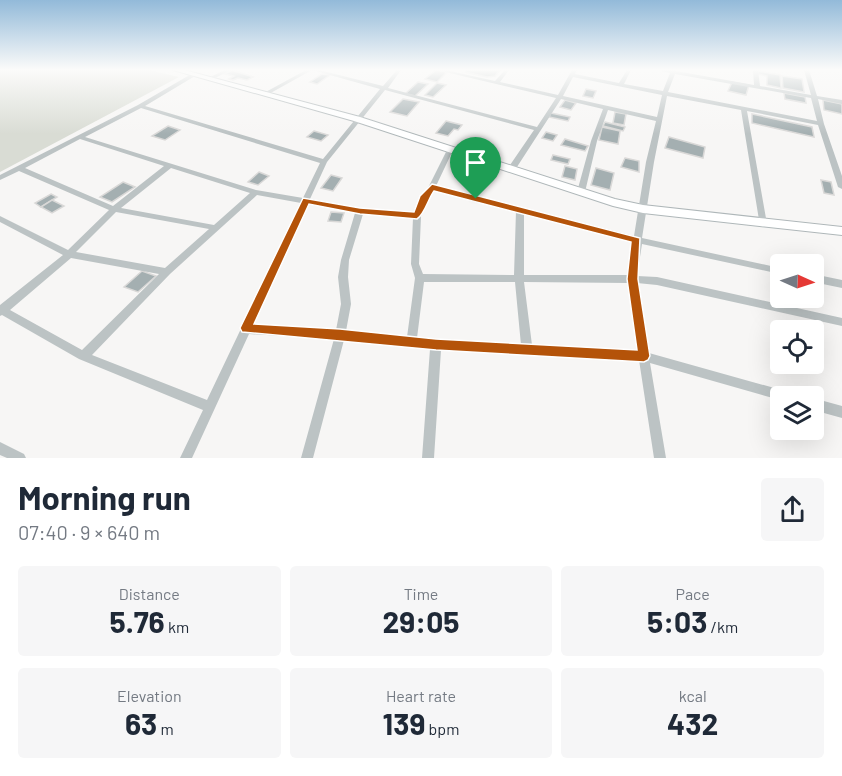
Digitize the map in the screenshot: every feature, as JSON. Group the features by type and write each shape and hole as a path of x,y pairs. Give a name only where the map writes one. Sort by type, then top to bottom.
{"main road":[{"path":"255,91 357,119 452,148 581,192 643,209 842,231"}],"street":[{"path":"0,178 165,91"},
{"path":"265,94 270,91"},
{"path":"186,458 324,162 381,91"},
{"path":"392,91 538,129"},
{"path":"536,91 660,120"},
{"path":"512,168 563,91"},
{"path":"656,91 821,124"},
{"path":"785,91 842,102"},
{"path":"813,91 842,187"},
{"path":"660,458 632,279 650,162 665,93"},
{"path":"140,106 324,162"},
{"path":"581,192 594,141 606,108"},
{"path":"744,109 764,224"},
{"path":"79,137 255,192 360,211 417,216"},
{"path":"411,343 420,278 415,264 417,216 424,198 452,148"},
{"path":"169,166 114,209 69,254 1,310 83,356 210,407"},
{"path":"18,168 114,209 216,228"},
{"path":"432,187 637,240 770,269"},
{"path":"83,356 167,272 255,192"},
{"path":"520,210 519,278 527,351"},
{"path":"307,458 340,335 346,304 343,277 345,260 360,211"},
{"path":"0,219 69,254 167,272"},
{"path":"420,278 632,279 686,286 842,322"},
{"path":"824,280 842,284"},
{"path":"246,328 436,345 644,356 770,392"},
{"path":"428,458 436,345"},
{"path":"824,407 842,412"},
{"path":"0,448 20,458"}],"shaded area":[{"path":"0,91 152,91 0,172"}],"building":[{"path":"408,91 420,91 415,96 405,94"},
{"path":"429,91 439,91 433,97 425,95"},
{"path":"585,91 596,91 593,98 583,96"},
{"path":"730,91 747,91 746,95"},
{"path":"784,93 805,97 806,103 785,99"},
{"path":"403,99 419,102 407,116 390,112"},
{"path":"565,100 576,103 571,110 560,107"},
{"path":"823,100 842,104 842,114 824,110"},
{"path":"615,112 626,114 624,125 613,123"},
{"path":"551,113 570,117 568,121 549,117"},
{"path":"752,114 812,127 814,137 752,123"},
{"path":"446,121 462,125 448,136 436,133"},
{"path":"605,122 625,127 623,131 603,126"},
{"path":"168,126 180,130 165,140 152,136"},
{"path":"602,127 620,131 618,144 599,140"},
{"path":"314,131 328,135 321,141 307,137"},
{"path":"546,132 557,135 553,141 542,138"},
{"path":"669,137 705,147 703,158 665,148"},
{"path":"565,139 588,146 585,151 561,145"},
{"path":"553,155 570,159 568,164 551,160"},
{"path":"625,158 639,161 639,172 621,167"},
{"path":"565,166 577,169 575,180 562,177"},
{"path":"596,168 614,173 610,190 591,185"},
{"path":"259,172 269,176 258,185 248,182"},
{"path":"331,175 342,178 333,191 321,188"},
{"path":"821,180 831,182 834,195 824,193"},
{"path":"123,182 135,187 112,202 100,197"},
{"path":"51,194 57,197 41,207 35,203"},
{"path":"52,200 64,206 52,213 41,207"},
{"path":"331,212 344,213 341,222 328,221"},
{"path":"142,271 156,276 138,292 124,287"}],"route":[{"path":"432,187 476,199 637,240 632,279 644,356 436,345 246,328 306,201 360,211 417,216 424,198 432,187"}]}
